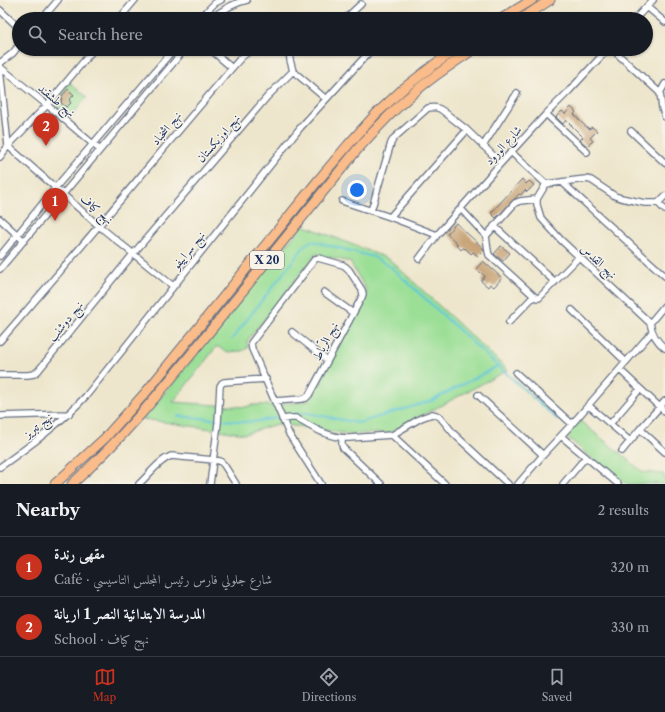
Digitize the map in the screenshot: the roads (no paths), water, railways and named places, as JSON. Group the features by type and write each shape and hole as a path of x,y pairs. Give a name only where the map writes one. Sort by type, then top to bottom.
{"highway":[{"path":"512,12 532,0"},
{"path":"532,12 550,0"},
{"name":"X 20","path":"55,484 105,438 147,392 316,183 376,114 404,88 447,56"},
{"name":"X 20","path":"72,484 113,446 155,398 356,151 410,96 440,72 464,56"}],"street":[{"path":"48,12 58,0"},
{"path":"125,12 135,0"},
{"path":"205,12 214,2 221,0"},
{"path":"214,2 220,11 241,1 247,0"},
{"path":"642,12 653,0"},
{"path":"352,12 361,4"},
{"path":"647,7 665,22"},
{"path":"0,10 12,21"},
{"path":"0,63 12,54"},
{"path":"0,157 8,146 47,105 88,56"},
{"path":"0,256 168,56"},
{"path":"0,269 179,56"},
{"path":"218,56 232,68"},
{"name":"نهج اشخباد","path":"99,226 242,56"},
{"path":"289,56 293,71 326,99"},
{"name":"نهج سراييفو","path":"69,414 97,383 300,128 366,56"},
{"name":"شارع الورود","path":"419,259 437,235 511,152 602,56"},
{"path":"620,56 660,93"},
{"path":"0,68 8,146"},
{"name":"نهج طشقند","path":"0,68 100,150"},
{"name":"نهج اوزبكستان","path":"133,254 267,97 293,71"},
{"path":"665,84 660,93 665,117"},
{"path":"483,146 517,93"},
{"path":"371,211 391,143 394,138 428,108 438,108 467,130 502,163"},
{"path":"546,114 587,152"},
{"path":"390,217 467,130"},
{"path":"631,131 665,163"},
{"name":"نهج كياف","path":"8,146 99,226 173,286"},
{"path":"511,152 546,184 586,179 591,180 615,196 621,198 645,203 658,203 665,196"},
{"path":"562,182 665,276"},
{"path":"486,236 515,203 520,200 537,198 546,184"},
{"name":"نهج القدس","path":"537,198 537,205 541,218 579,257 650,323"},
{"path":"342,201 437,235"},
{"path":"658,203 665,210"},
{"path":"461,209 486,236 489,254 537,298 539,298 579,257"},
{"path":"0,219 24,241"},
{"path":"0,340 99,226"},
{"path":"494,226 554,282"},
{"name":"نهج دوشنب","path":"0,375 32,374 38,371 133,254"},
{"name":"نهج الرّباط","path":"266,380 252,349 251,343 315,259 318,258 346,267 362,290 362,297 309,395 306,398 275,401"},
{"path":"324,292 353,313"},
{"path":"509,322 534,296"},
{"path":"665,305 650,323 652,332 658,342 665,348"},
{"path":"572,310 626,362"},
{"path":"292,332 327,360"},
{"path":"521,483 543,455 620,370 652,332"},
{"path":"620,370 665,412"},
{"path":"516,373 572,424"},
{"path":"210,484 214,460 221,384 224,382 266,380 292,440 321,484"},
{"path":"610,424 640,389"},
{"path":"478,395 543,455"},
{"path":"622,452 665,401"},
{"path":"588,405 630,441"},
{"path":"0,416 69,414"},
{"name":"نهج تبريز","path":"0,467 69,414"},
{"path":"282,419 296,418 322,433 342,438 392,435 421,418 432,414 436,415 440,417 454,434 508,484"},
{"path":"640,429 665,452"},
{"path":"392,435 444,484"},
{"path":"561,436 618,484"},
{"path":"342,438 343,448 381,484"},
{"path":"144,483 161,461 171,456 220,461 236,484"},
{"path":"563,484 586,458"}],"waterway":[{"path":"232,339 306,244 311,241 316,242 374,257 391,267 558,420"},
{"path":"290,415 305,413 358,423 431,401 498,366"},
{"path":"178,416 245,422 280,417"}],"place":[{"name":"المدرسة الابتدائية النصر 1 اريانة","path":"46,146"},
{"name":"مقهى رندة","path":"55,221"}]}
